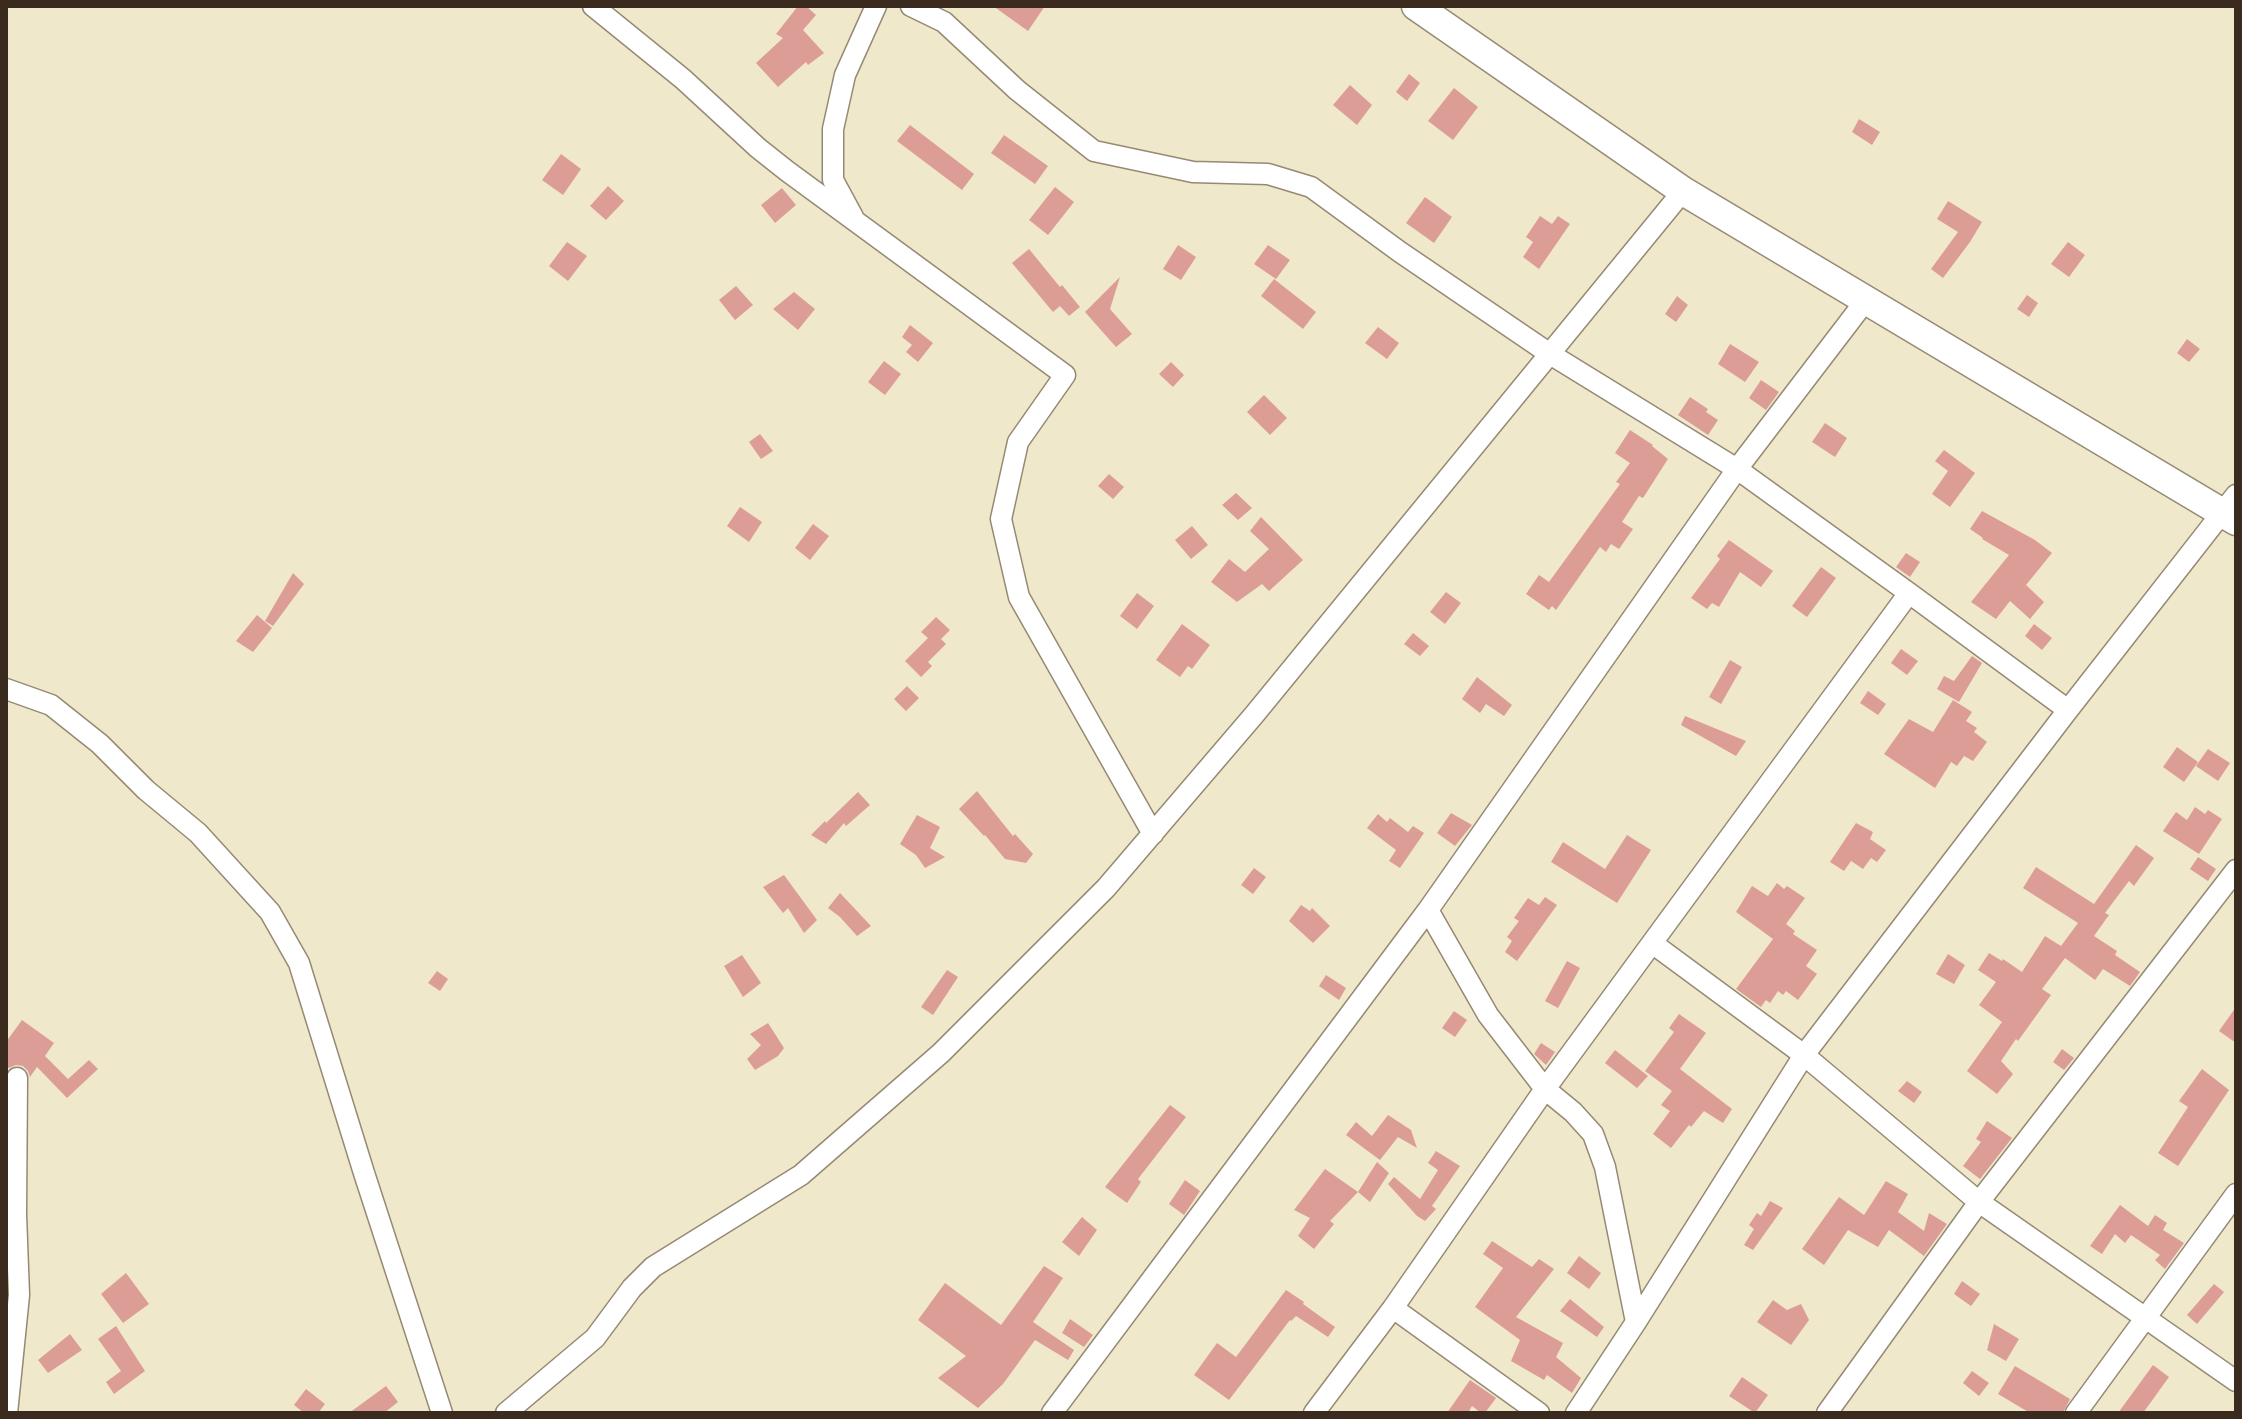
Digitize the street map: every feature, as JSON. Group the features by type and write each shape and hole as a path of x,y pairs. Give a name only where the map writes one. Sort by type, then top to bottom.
{"street":[{"path":"593,6 683,79 787,171 1065,375 1018,442 1001,519 1019,597 1153,834"},
{"path":"876,6 845,75 833,129 833,180 856,222 922,271"},
{"path":"911,6 944,22 1017,90 1094,151 1193,172 1268,174 1311,187 1550,354 1737,469 2068,710"},
{"path":"1416,6 1683,191 1866,300 2231,509 2068,710 1804,1055 1576,1413"},
{"path":"506,1413 595,1338 632,1288 653,1267 801,1175 941,1053 1106,888 1254,715 1683,191"},
{"path":"1052,1413 1428,910 1737,469 1866,300"},
{"path":"1314,1413 1393,1308 1545,1089 1909,593"},
{"path":"6,689 51,705 100,744 146,790 198,833 270,912 299,963 442,1413"},
{"path":"1827,1413 1979,1202 2236,870"},
{"path":"1428,910 1488,1015 1545,1089 1593,1134 1605,1167 1636,1322"},
{"path":"1652,943 1804,1055 1979,1202 2236,1381"},
{"path":"7,1413 19,1295 17,1078"},
{"path":"2076,1413 2236,1194"},
{"path":"1393,1308 1539,1413"}],"building":[{"path":"798,6 806,6 816,15 803,30 824,53 808,65 806,62 778,87 756,63 783,38 776,34"},
{"path":"993,6 1045,6 1028,31"},
{"path":"1409,74 1420,83 1407,101 1396,92"},
{"path":"1350,85 1372,105 1357,125 1333,105"},
{"path":"1454,88 1478,107 1453,140 1428,121"},
{"path":"1859,119 1880,132 1872,145 1852,132"},
{"path":"910,125 974,174 962,190 897,141"},
{"path":"1004,135 1048,166 1035,184 991,153"},
{"path":"561,154 581,169 563,195 542,180"},
{"path":"608,186 624,201 606,220 590,206"},
{"path":"1055,187 1074,202 1048,235 1029,220"},
{"path":"782,188 796,205 775,223 761,205"},
{"path":"1425,197 1452,217 1434,243 1406,223"},
{"path":"1948,201 1982,222 1943,278 1931,269 1958,232 1937,219"},
{"path":"1540,216 1552,224 1558,216 1570,224 1539,269 1523,257 1533,242 1526,237"},
{"path":"567,242 587,256 568,281 549,266"},
{"path":"2068,242 2085,255 2069,277 2051,264"},
{"path":"1178,245 1196,257 1181,280 1163,269"},
{"path":"1268,245 1290,260 1276,279 1254,264"},
{"path":"1029,249 1080,307 1069,316 1060,306 1053,312 1012,263"},
{"path":"1120,277 1110,309 1132,334 1116,347 1085,312"},
{"path":"1274,279 1316,312 1303,329 1261,296"},
{"path":"736,286 753,305 735,320 719,300"},
{"path":"794,292 815,309 798,330 773,309"},
{"path":"2027,295 2038,303 2029,317 2017,309"},
{"path":"1677,296 1688,305 1676,322 1665,314"},
{"path":"910,325 933,343 918,362 906,352 912,345 902,337"},
{"path":"1378,327 1399,343 1387,359 1365,343"},
{"path":"2187,339 2200,349 2189,362 2177,353"},
{"path":"1730,344 1759,362 1745,382 1718,364"},
{"path":"884,361 901,374 885,395 868,382"},
{"path":"1171,362 1184,375 1173,387 1159,374"},
{"path":"1761,380 1779,392 1766,410 1749,398"},
{"path":"1264,395 1287,418 1270,435 1247,412"},
{"path":"1690,397 1718,420 1708,435 1678,415"},
{"path":"1825,423 1847,438 1835,457 1812,442"},
{"path":"1630,430 1668,459 1643,498 1639,496 1622,522 1633,529 1619,549 1611,544 1606,552 1600,547 1556,610 1552,606 1549,610 1526,594 1539,575 1549,582 1620,484 1616,482 1630,463 1615,453"},
{"path":"760,434 773,451 761,459 749,442"},
{"path":"1944,450 1975,473 1950,507 1932,494 1948,471 1935,461"},
{"path":"1109,474 1124,487 1113,499 1098,486"},
{"path":"1236,493 1252,508 1238,520 1222,505"},
{"path":"740,507 762,522 749,542 727,526"},
{"path":"1982,511 2035,540 2052,553 2026,585 2044,602 2030,619 2010,601 1996,619 1971,602 2009,555 1970,529"},
{"path":"1261,517 1303,560 1269,591 1262,584 1237,602 1211,582 1229,559 1245,572 1269,549 1250,531"},
{"path":"813,524 829,536 810,560 795,548"},
{"path":"1192,526 1208,545 1191,559 1175,540"},
{"path":"1729,540 1773,571 1761,587 1740,572 1719,607 1712,603 1707,609 1691,598 1720,559 1717,556"},
{"path":"1906,553 1920,562 1910,577 1896,567"},
{"path":"1821,567 1836,578 1807,617 1792,606"},
{"path":"293,573 304,584 273,626 265,621"},
{"path":"1446,592 1461,603 1445,624 1430,612"},
{"path":"1137,593 1154,606 1137,629 1120,616"},
{"path":"257,615 272,628 253,652 236,641"},
{"path":"936,617 950,630 941,639 946,644 928,662 932,666 921,677 905,661 928,638 921,632"},
{"path":"1182,624 1210,645 1192,669 1188,666 1180,677 1156,660"},
{"path":"2034,624 2052,638 2042,650 2025,636"},
{"path":"1413,633 1429,646 1420,656 1404,644"},
{"path":"1901,649 1918,661 1907,675 1891,663"},
{"path":"1972,656 1982,663 1959,702 1937,689 1944,676 1954,681"},
{"path":"1730,660 1742,667 1721,704 1709,697"},
{"path":"1477,677 1512,705 1504,716 1486,704 1480,713 1462,699"},
{"path":"907,686 919,698 906,711 894,699"},
{"path":"1868,691 1886,704 1878,715 1860,703"},
{"path":"1953,700 1972,712 1966,721 1977,728 1974,732 1987,742 1973,761 1964,756 1957,766 1951,762 1935,788 1884,754 1909,719 1933,732"},
{"path":"1685,716 1746,741 1736,756 1681,725"},
{"path":"2177,747 2198,762 2184,782 2163,767"},
{"path":"2208,749 2230,763 2218,781 2196,766"},
{"path":"977,791 1013,836 1015,834 1033,854 1026,863 1005,859 959,809"},
{"path":"858,792 870,805 846,826 844,823 826,844 811,835 826,823"},
{"path":"2195,807 2205,814 2208,810 2222,819 2199,854 2163,831 2176,812 2187,820"},
{"path":"1451,813 1472,825 1455,846 1437,833"},
{"path":"1378,814 1387,822 1390,818 1408,832 1413,826 1424,833 1400,868 1389,861 1396,850 1367,828"},
{"path":"917,815 940,827 930,848 945,857 925,868 916,855 900,844"},
{"path":"1856,823 1873,832 1870,839 1886,850 1877,862 1871,858 1863,869 1851,861 1844,871 1830,862"},
{"path":"1627,835 1651,850 1617,903 1551,862 1563,842 1605,869"},
{"path":"2136,845 2154,858 2134,886 2129,881 2105,913 2109,915 2094,936 2140,972 2130,986 2103,969 2095,980 2065,958 2042,989 2051,995 2001,1061 2013,1074 1997,1094 1967,1071 2002,1022 1979,1005 1996,982 1978,970 1989,953 2022,972 2045,936 2061,946 2078,923 2023,888 2036,867 2094,904"},
{"path":"2198,857 2216,869 2208,881 2190,869"},
{"path":"1254,868 1266,877 1253,894 1241,885"},
{"path":"784,875 817,920 804,933 788,908 783,913 763,887"},
{"path":"1777,883 1805,898 1786,924 1795,931 1793,934 1817,950 1806,966 1817,974 1798,1000 1786,991 1783,995 1778,991 1770,1003 1766,1000 1761,1007 1736,989 1773,939 1736,912 1752,886 1768,896"},
{"path":"840,893 871,926 857,936 828,908"},
{"path":"1545,897 1557,905 1517,961 1505,952 1512,941 1507,937 1519,921 1514,918 1528,898 1539,905"},
{"path":"1301,905 1310,911 1312,908 1330,926 1313,943 1289,921"},
{"path":"1948,954 1965,965 1954,984 1936,974"},
{"path":"742,955 761,983 743,997 724,966"},
{"path":"1567,961 1580,968 1558,1008 1545,1001"},
{"path":"947,970 958,977 933,1015 921,1007"},
{"path":"437,971 448,979 440,991 428,983"},
{"path":"1326,975 1346,988 1339,1000 1319,986"},
{"path":"2236,1007 2236,1043 2219,1031"},
{"path":"1454,1011 1467,1020 1455,1037 1442,1028"},
{"path":"1679,1014 1706,1033 1680,1069 1732,1109 1723,1123 1704,1111 1671,1148 1653,1134 1670,1111 1661,1105 1672,1091 1645,1071 1674,1032 1669,1028"},
{"path":"22,1020 54,1043 45,1056 68,1079 89,1060 98,1069 67,1098 37,1067 30,1077 23,1066 9,1068 6,1066 6,1042"},
{"path":"768,1023 784,1048 778,1056 755,1070 747,1059 761,1045 750,1034"},
{"path":"1541,1043 1555,1052 1546,1065 1534,1054"},
{"path":"2062,1049 2074,1058 2064,1070 2053,1062"},
{"path":"1615,1050 1648,1076 1637,1088 1605,1063"},
{"path":"2202,1069 2229,1090 2178,1166 2158,1153 2188,1107 2179,1101"},
{"path":"1907,1081 1922,1092 1914,1103 1898,1091"},
{"path":"1170,1105 1186,1117 1138,1179 1141,1182 1127,1203 1105,1187"},
{"path":"1388,1115 1411,1130 1417,1148 1398,1137 1380,1160 1346,1135 1356,1122 1372,1136"},
{"path":"1987,1121 2012,1138 1980,1179 1963,1166 1981,1142 1976,1139"},
{"path":"1436,1151 1460,1166 1432,1206 1436,1209 1425,1221 1388,1184 1394,1177 1420,1199 1438,1170 1428,1163"},
{"path":"1377,1162 1389,1173 1370,1202 1358,1192"},
{"path":"1325,1169 1358,1192 1330,1221 1334,1224 1314,1249 1298,1236 1310,1218 1294,1210"},
{"path":"1185,1180 1200,1191 1184,1215 1169,1204"},
{"path":"1886,1181 1908,1194 1898,1212 1924,1231 1929,1213 1947,1224 1924,1256 1889,1230 1878,1247 1848,1230 1824,1265 1802,1249 1839,1197 1864,1215"},
{"path":"1770,1201 1783,1208 1753,1250 1744,1245 1754,1229 1749,1225 1757,1213 1761,1216"},
{"path":"2120,1205 2148,1226 2155,1215 2167,1223 2163,1230 2184,1243 2165,1269 2155,1260 2160,1255 2131,1235 2125,1243 2115,1234 2102,1254 2090,1246"},
{"path":"1082,1217 1097,1230 1079,1256 1062,1242"},
{"path":"1492,1241 1532,1267 1539,1259 1554,1269 1516,1317 1563,1343 1556,1357 1581,1378 1572,1393 1547,1375 1544,1380 1511,1361 1520,1340 1475,1307 1503,1268 1483,1254"},
{"path":"1579,1256 1601,1273 1589,1289 1567,1273"},
{"path":"1044,1266 1063,1278 1033,1322 1074,1350 1068,1360 1035,1340 1003,1384 978,1408 938,1378 966,1356 918,1320 945,1283 1001,1325"},
{"path":"126,1273 149,1304 123,1323 101,1294"},
{"path":"1962,1281 1980,1294 1971,1306 1954,1294"},
{"path":"2214,1284 2224,1292 2197,1324 2187,1315"},
{"path":"1286,1290 1335,1327 1328,1337 1296,1316 1229,1400 1194,1375 1217,1343 1236,1357"},
{"path":"1570,1299 1604,1327 1597,1337 1560,1311"},
{"path":"1773,1300 1787,1310 1801,1304 1809,1320 1791,1345 1757,1322"},
{"path":"1070,1319 1093,1335 1084,1347 1062,1333"},
{"path":"1994,1324 2019,1339 2006,1361 1987,1350"},
{"path":"116,1326 145,1371 114,1394 106,1382 121,1371 98,1339"},
{"path":"70,1334 82,1350 48,1373 38,1360"},
{"path":"2153,1365 2169,1377 2143,1413 2118,1413"},
{"path":"2015,1366 2070,1399 2063,1413 2030,1413 1998,1394"},
{"path":"1972,1371 1989,1383 1979,1396 1963,1383"},
{"path":"1742,1377 1768,1395 1755,1413 1729,1396"},
{"path":"1470,1380 1496,1398 1485,1413 1472,1406 1468,1413 1447,1413"},
{"path":"386,1386 398,1402 384,1413 349,1413"},
{"path":"306,1389 325,1404 318,1413 304,1413 294,1405"}]}
